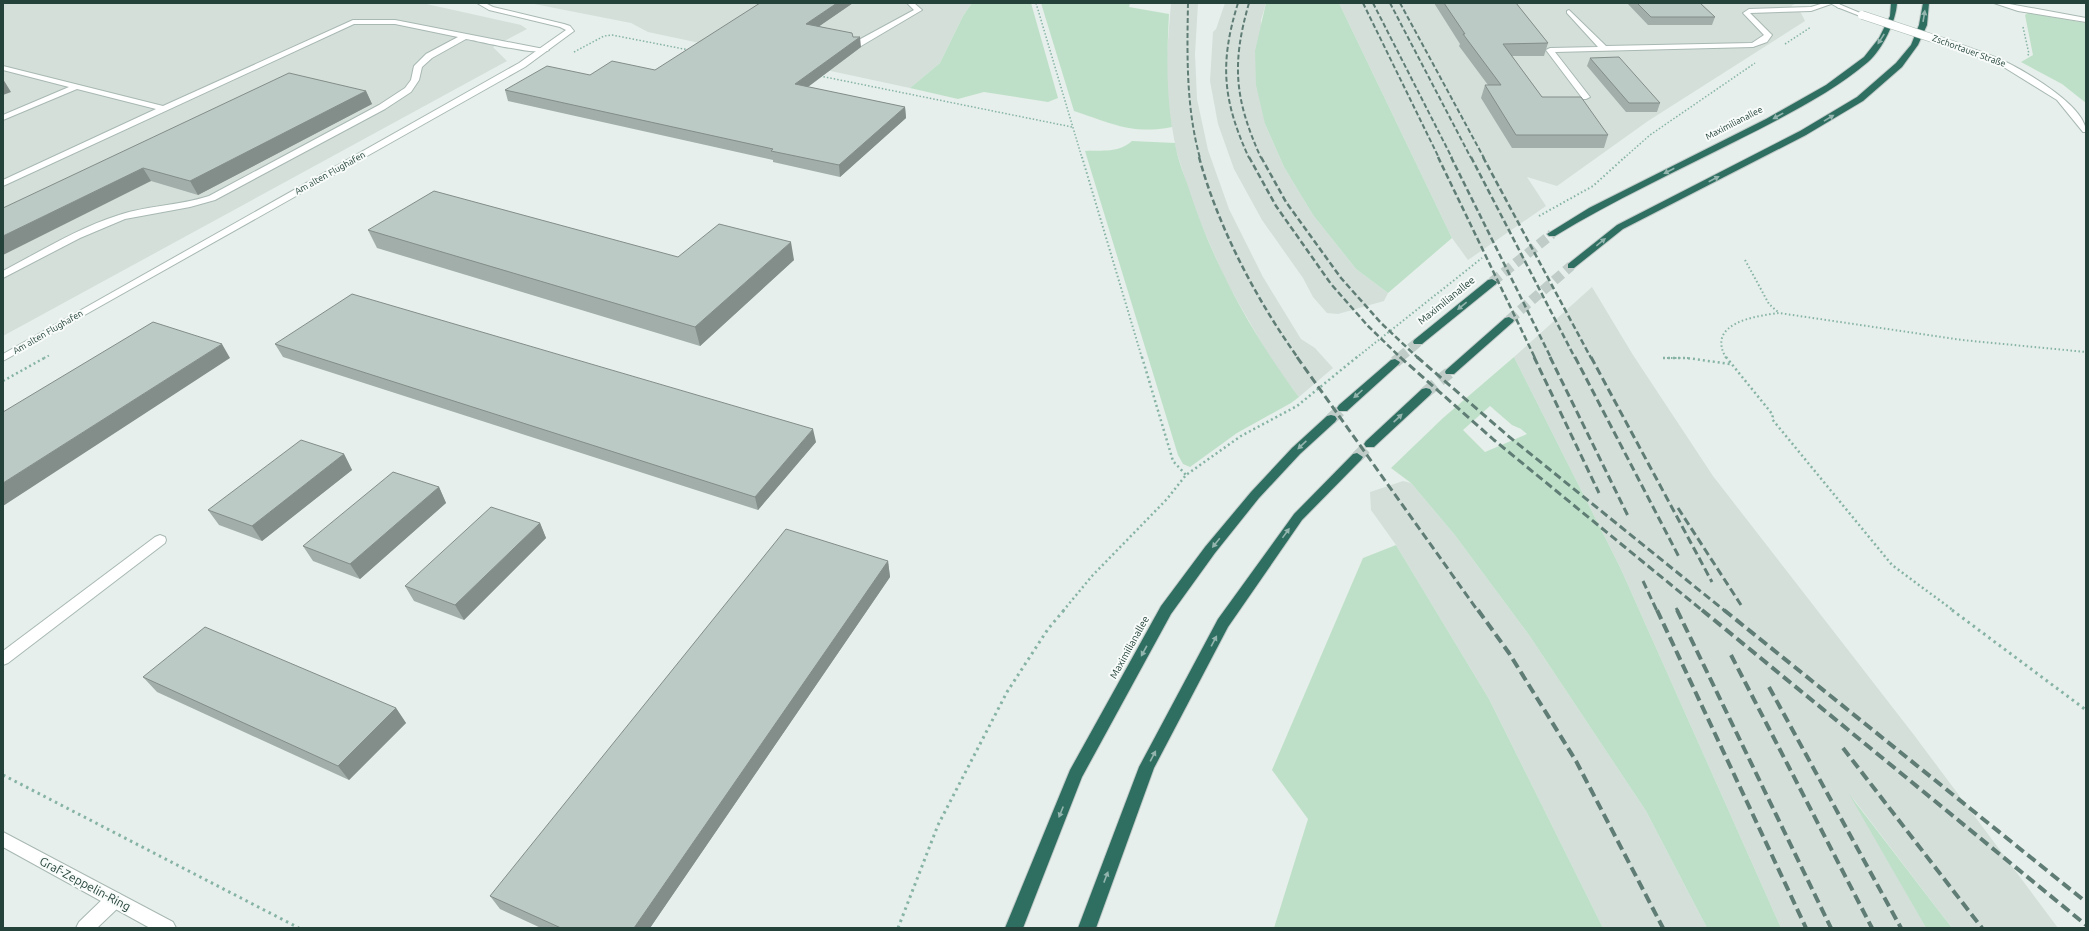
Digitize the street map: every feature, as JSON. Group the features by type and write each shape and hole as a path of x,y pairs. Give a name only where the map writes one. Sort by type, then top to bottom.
{"highway":[{"name":"Maximilianallee","path":"1552,234 1592,210 1769,121 1829,87 1867,59 1882,38 1894,16 1894,3"},
{"path":"1570,266 1620,227 1803,133 1860,99 1899,65 1914,45 1923,25 1926,3"},
{"name":"Maximilianallee","path":"1418,342 1492,282"},
{"path":"1450,372 1509,320"},
{"path":"1343,408 1395,362"},
{"path":"1370,444 1426,392"},
{"name":"Maximilianallee","path":"1014,928 1075,775 1166,610 1210,550 1255,495 1296,451 1331,419"},
{"path":"1087,928 1147,767 1223,623 1298,517 1357,456"}],"street":[{"name":"Am alten Flughafen","path":"3,358 515,69 545,50 570,31 568,27 491,9 480,3"},
{"path":"858,44 919,10 910,3"},
{"path":"1997,3 2018,9 2086,20"},
{"path":"1586,97 1550,50 1753,45 1764,40 1768,34 1746,13 1751,10 1811,9 1834,4"},
{"name":"Zschortauer Straße","path":"1834,4 2006,64 2060,98 2086,130"},
{"path":"1569,12 1604,49"},
{"path":"3,183 353,22 395,22 523,48 545,50"},
{"path":"3,275 122,217 146,211 196,203 212,198 382,107 408,90 415,80 418,66 429,56 465,36"},
{"path":"3,68 164,109"},
{"path":"3,118 78,86"},
{"path":"3,659 160,540"},
{"name":"Graf-Zeppelin-Ring","path":"3,840 167,928"},
{"path":"85,928 114,900"}],"path":[{"path":"1036,3 1173,461 1186,475"},
{"path":"1780,47 1819,22 1834,4"},
{"path":"2006,64 2029,54 2018,9"},
{"path":"570,54 604,36 612,35 690,50"},
{"path":"1539,216 1593,186 1650,135 1760,60"},
{"path":"815,75 1072,127"},
{"path":"898,928 938,825 1007,692 1048,629 1092,576 1167,499 1186,475 1241,436 1297,406 1456,277 1482,258"},
{"path":"1745,260 1769,304 1779,313"},
{"path":"2086,352 1962,340 1779,313 1760,314 1742,319 1725,331 1721,340 1722,352 1730,364 1774,415 1772,420 1810,468 1892,565 2086,710"},
{"path":"3,381 51,354"},
{"path":"1662,358 1687,358 1730,364"},
{"path":"3,774 299,928"}],"shaded area":[{"path":"3,3 422,3 521,25 527,29 493,47 507,61 3,336"},
{"path":"529,3 972,3 963,16 940,63 910,88 648,32 631,23"},
{"path":"1171,3 1198,3 1195,54 1197,99 1208,150 1229,209 1263,277 1301,339 1315,348 1333,368 1299,397 1273,363 1226,281 1195,210 1176,150 1167,98 1167,53"},
{"path":"1225,3 1266,3 1261,20 1265,124 1284,167 1313,215 1356,269 1388,293 1384,301 1338,314 1327,313 1313,297 1303,278 1262,220 1234,169 1218,124 1210,81 1213,32 1216,29"},
{"path":"1339,3 1793,3 1795,4 1791,6 1801,13 1805,21 1648,121 1557,186 1527,177 1546,206 1468,260 1452,238"},
{"path":"1592,287 1633,355 1713,476 1914,735 2058,928 1952,928 1852,797 1926,928 1781,928 1620,567 1514,357"},
{"path":"1403,481 1411,483 1454,534 1529,635 1646,811 1707,928 1603,928 1489,699 1396,545 1371,510 1370,492"}],"green space":[{"path":"972,3 1031,3 1058,98 1048,102 984,92 958,99 910,88 940,63 963,16"},
{"path":"1041,3 1130,3 1129,7 1169,14 1168,70 1172,127 1145,130 1133,129 1074,111"},
{"path":"1266,3 1339,3 1452,238 1388,293 1356,269 1313,215 1284,167 1265,124 1256,85 1255,51"},
{"path":"2028,13 2086,23 2086,103 2062,84 2021,62 2033,55 2025,15"},
{"path":"1132,141 1175,143 1180,163 1197,212 1220,268 1249,321 1281,373 1299,397 1237,433 1190,467 1183,464 1178,455 1085,151 1104,151 1116,149 1127,145"},
{"path":"1514,357 1620,567 1781,928 1707,928 1646,811 1529,635 1454,534 1411,483 1391,468 1443,418","holes":["1490,406 1512,425 1521,429 1527,434 1485,452 1463,430"]},
{"path":"1396,545 1489,699 1603,928 1274,928 1308,819 1272,770 1363,558"},
{"path":"1849,794 1952,928 1926,928"}],"building":[{"path":"760,3 837,3 806,24 852,33 853,37 860,37 795,84 905,107 839,165 771,151 773,149 505,90 547,66 590,75 612,61 655,70"},
{"path":"1444,3 1516,3 1548,43 1503,44 1542,97 1581,97 1608,135 1516,135 1485,85 1501,85 1463,34 1465,34"},
{"path":"1637,3 1700,3 1715,17 1651,17"},
{"path":"1619,57 1660,103 1629,103 1590,58"},
{"path":"289,73 366,91 190,181 143,168 3,236 3,208"},
{"path":"434,191 678,257 719,224 791,242 695,327 368,230"},
{"path":"352,294 813,429 755,497 275,344"},
{"path":"153,322 222,344 3,483 3,412"},
{"path":"301,440 344,454 252,526 208,510"},
{"path":"393,472 439,487 350,564 303,546"},
{"path":"491,507 540,523 455,605 405,586"},
{"path":"786,529 888,561 634,928 561,928 490,896"},
{"path":"205,627 396,708 338,766 143,677"}],"tunnel":[{"path":"1492,282 1552,234"},
{"path":"1509,320 1571,266"},
{"path":"1399,358 1418,342"},
{"path":"1395,362 1401,357"},
{"path":"1426,392 1450,372"},
{"path":"1331,419 1343,408"},
{"path":"1357,457 1370,444"}],"railway":[{"path":"1188,3 1188,81 1192,120 1200,158"},
{"path":"1238,3 1228,45 1226,64 1227,82 1229,100 1234,118 1249,158"},
{"path":"1249,3 1243,25 1240,45 1238,82 1246,118 1261,158"},
{"path":"1363,3 1439,158"},
{"path":"1373,3 1452,158"},
{"path":"1390,3 1471,158"},
{"path":"1400,3 1484,158"},
{"path":"1199,157 1217,210 1240,262 1267,312 1298,358"},
{"path":"1249,157 1276,206 1331,284 1368,326 1401,358"},
{"path":"1261,157 1286,202 1341,278 1381,323 1418,358"},
{"path":"1438,157 1535,358"},
{"path":"1451,157 1551,358"},
{"path":"1471,157 1575,358"},
{"path":"1483,157 1591,358"},
{"path":"1297,357 1478,611"},
{"path":"1400,357 1494,440 1703,611"},
{"path":"1417,357 1507,435 1725,611"},
{"path":"1534,357 1599,493"},
{"path":"1550,357 1628,516"},
{"path":"1575,357 1679,557"},
{"path":"1591,357 1712,582"},
{"path":"1678,508 1741,605"},
{"path":"1643,581 1657,611"},
{"path":"1478,610 1509,653 1576,761 1663,928"},
{"path":"1657,610 1806,928"},
{"path":"1677,610 1831,928"},
{"path":"1702,610 2086,925"},
{"path":"1724,610 2086,902"},
{"path":"1731,655 1872,928"},
{"path":"1769,687 1901,928"},
{"path":"1843,748 1982,928"}]}
